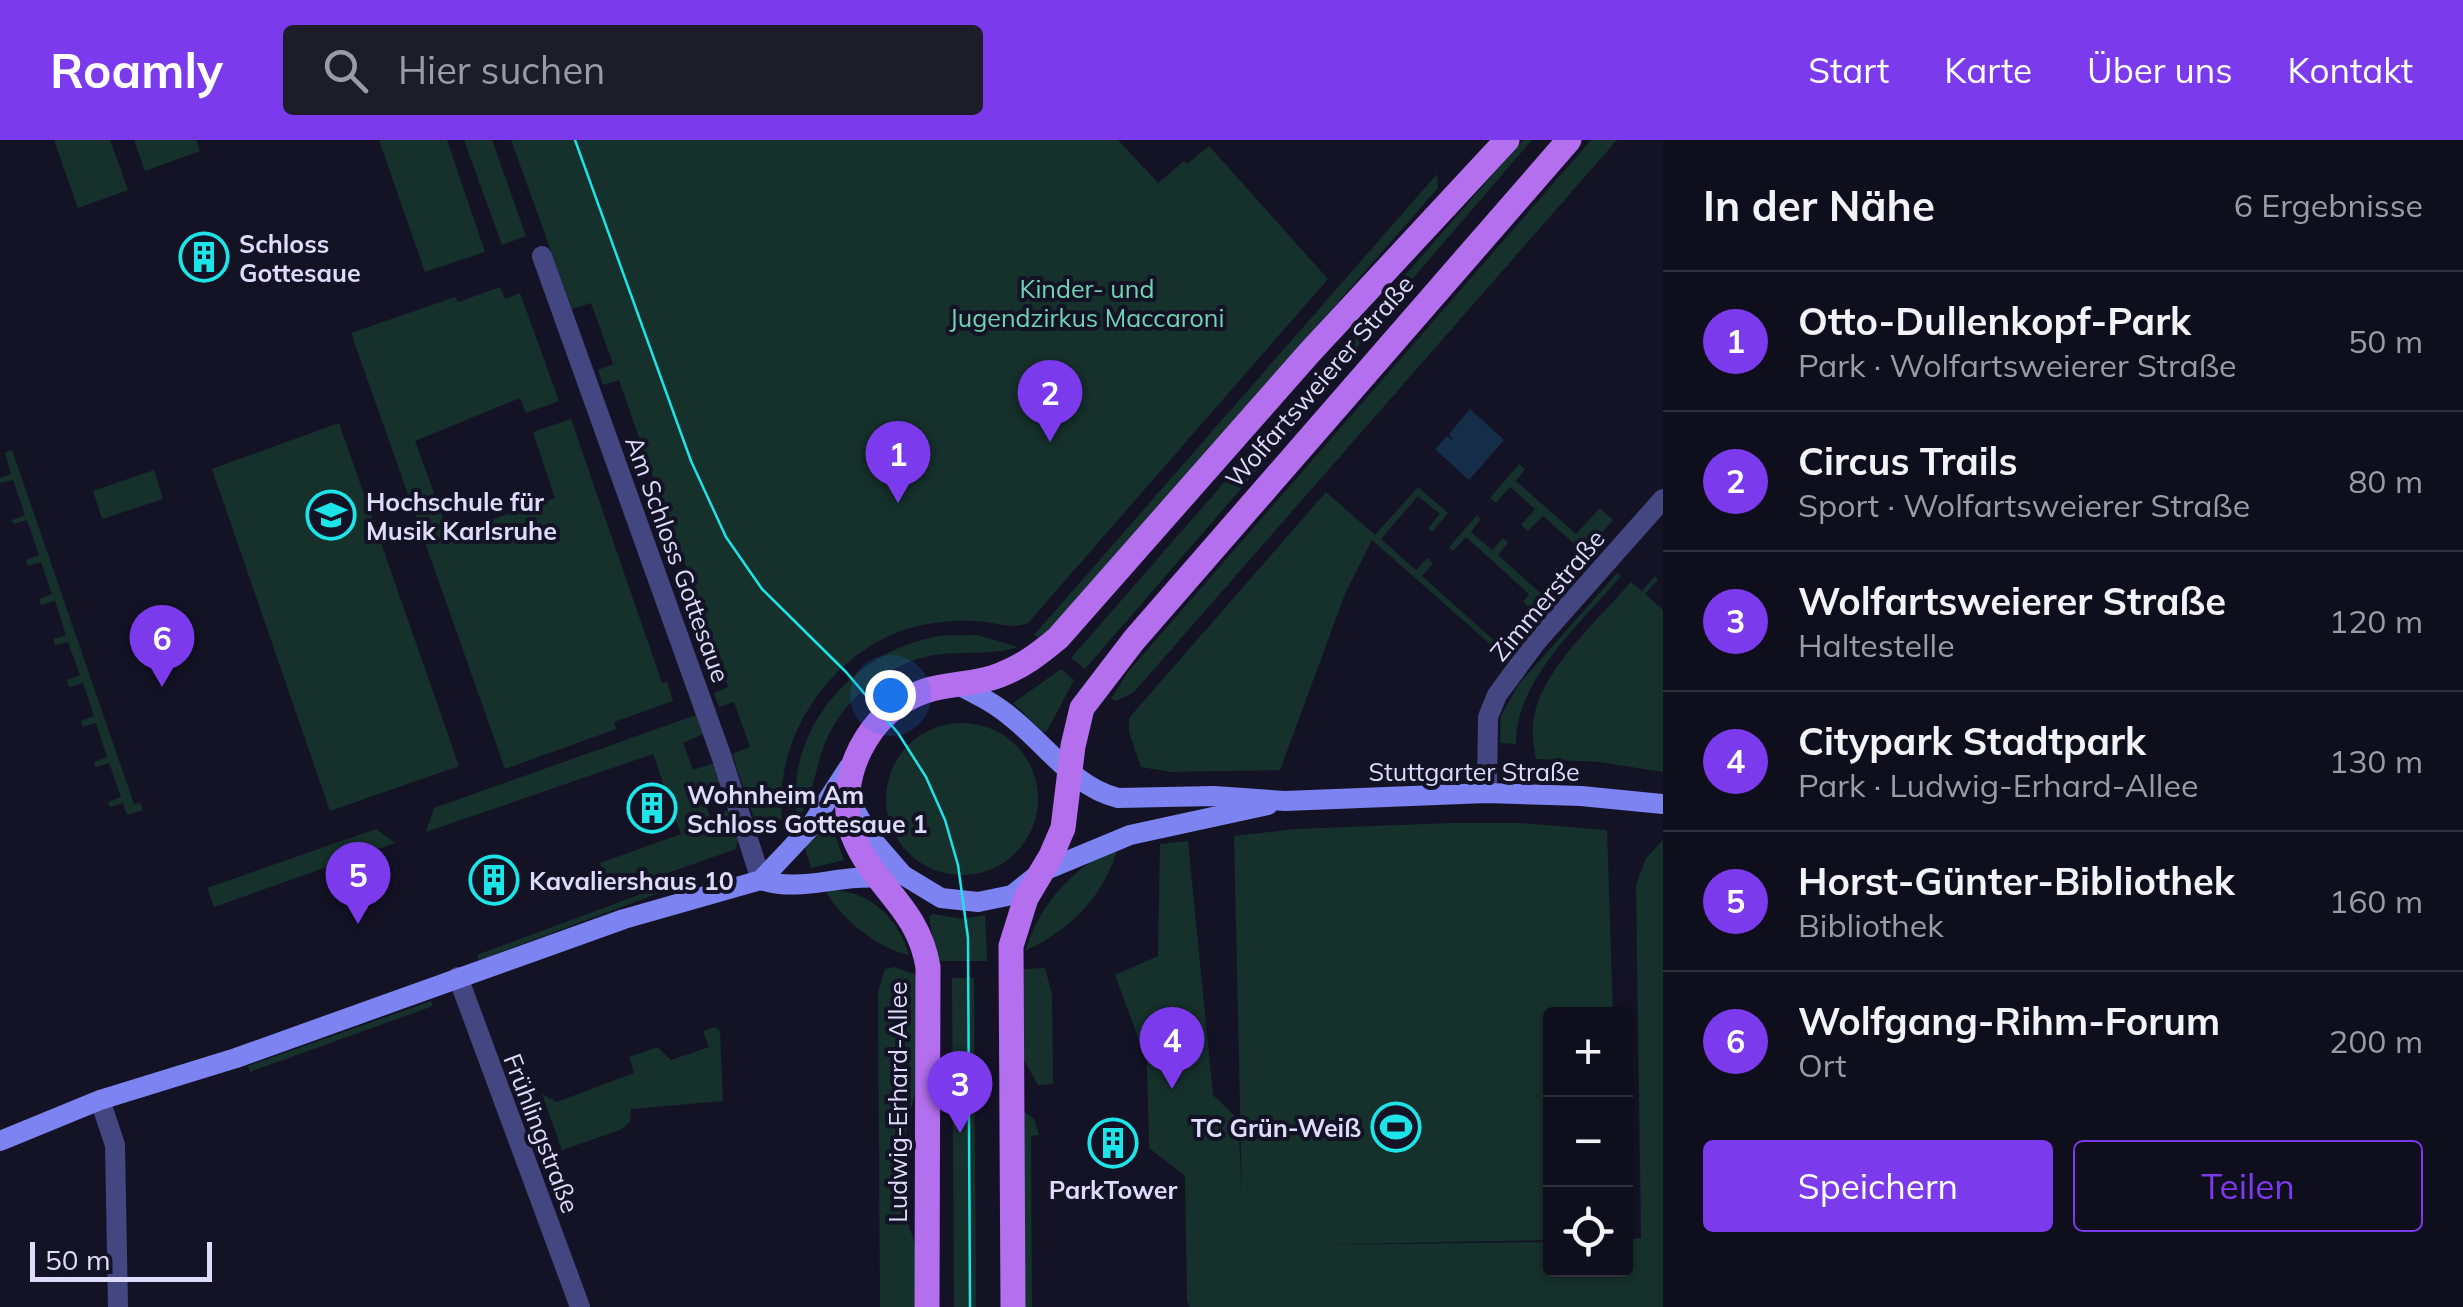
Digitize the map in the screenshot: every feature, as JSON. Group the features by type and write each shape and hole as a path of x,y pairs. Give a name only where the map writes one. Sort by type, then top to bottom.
{"main road":[{"name":"Wolfartsweierer Straße","path":"958,685 1008,672 1058,638 1321,339 1507,140"},
{"name":"Wolfartsweierer Straße","path":"1070,770 1082,708 1111,666 1569,140"},
{"path":"762,880 808,830 876,724 923,691 958,685 1010,716 1070,770 1063,828 1026,898 1015,926 1009,963 1013,1307"},
{"path":"856,757 849,799 888,860 918,886 941,898 965,902 994,900 1012,895 1041,872"},
{"name":"Stuttgarter Straße","path":"1070,770 1094,790 1118,798 1214,796 1285,801 1487,793 1663,804"},
{"name":"Ludwig-Erhard-Allee","path":"849,799 853,834 864,857 914,923 928,967 927,1307"},
{"name":"Stuttgarter Straße","path":"1041,872 1130,834 1285,801"},
{"path":"0,1141 100,1100 236,1058 664,906 762,880 792,886 846,878 880,878"}],"street":[{"name":"Am Schloss Gottesaue","path":"542,256 762,880"},
{"name":"Zimmerstraße","path":"1487,793 1488,716 1496,695 1537,640 1663,499"},
{"name":"Frühlingstraße","path":"458,977 580,1307"},
{"path":"100,1100 115,1145 118,1307"}],"green space":[{"path":"54,140 110,140 128,190 78,208"},
{"path":"134,140 196,140 200,151 145,171"},
{"path":"379,140 447,140 485,252 425,272"},
{"path":"464,140 492,140 526,236 502,245"},
{"name":"Kinder- und Jugendzirkus Maccaroni","path":"511,140 1118,140 1158,183 1209,146 1328,279 1028,623 935,623 902,631 872,645 844,666 802,720 789,752 782,785 782,819 776,825 762,828 755,821 732,754 750,747 734,702 719,707 714,693 728,687 710,635 695,640 686,614 701,608 680,550 664,555 659,541 674,535 649,466 634,470 628,455 643,449 619,380 603,385 598,370 613,364 591,303 572,309"},
{"path":"1523,140 1532,140 1377,320 1324,393 1085,669 1071,658"},
{"path":"1591,140 1617,140 1134,692 1116,701 1111,699 1127,673"},
{"path":"1437,174 1438,188 1059,621 1039,637 1034,635"},
{"path":"500,287 505,299 520,293 559,401 526,413 520,398 415,441 449,534 555,498 533,432 571,419 662,683 667,682 673,701 614,722 616,729 505,769 351,333 455,297 458,302"},
{"path":"339,423 459,766 330,811 212,469"},
{"path":"12,450 134,804 140,803 143,810 127,815 123,803 110,807 108,802 121,797 109,763 96,767 94,762 107,757 96,723 83,727 81,721 94,716 83,683 69,687 67,680 80,675 68,642 55,645 53,639 66,635 55,601 41,605 39,599 52,594 41,562 28,566 26,560 39,555 27,520 14,524 12,520 25,515 13,480 0,483 0,478 11,474 5,453"},
{"path":"1519,464 1525,469 1516,481 1576,534 1600,508 1613,520 1533,611 1523,602 1529,594 1466,537 1453,551 1449,547 1477,515 1481,519 1471,532 1492,550 1503,538 1508,543 1498,555 1540,593 1567,567 1579,548 1543,516 1528,531 1521,525 1535,509 1510,487 1496,503 1490,498"},
{"path":"154,470 163,499 102,519 93,491"},
{"path":"1418,487 1448,513 1432,532 1428,528 1440,514 1418,496 1381,539 1416,570 1427,558 1433,563 1422,576 1497,643 1506,634 1509,637 1498,651 1372,540 1345,594 1280,770 1171,772 1141,767 1129,732 1129,718 1326,492 1375,535"},
{"path":"1617,573 1621,576 1570,632 1538,675 1526,697 1516,744 1500,743 1501,716 1518,685"},
{"path":"1655,576 1658,579 1645,594 1663,610 1663,772 1599,762 1536,759 1534,718 1550,678 1575,643 1631,582 1642,591"},
{"path":"977,635 1018,647 925,657 891,671 861,692 828,737 798,820 796,788 801,758 828,704 849,681 901,647 936,637"},
{"path":"1061,669 1074,680 1043,732 1013,703"},
{"path":"696,715 703,734 683,743 693,770 714,763 721,782 700,790 710,817 731,809 738,837 736,849 611,893 600,863 681,834 653,754 426,832 434,808"},
{"path":"962,723 991,729 1016,745 1032,770 1038,799 1032,828 1016,853 991,869 962,875 933,869 908,853 892,828 886,799 892,770 908,745 933,729"},
{"path":"828,816 844,860 811,868 805,848"},
{"name":"TC Grün-Weiß","path":"1520,823 1607,830 1613,1007 1543,1007 1543,1240 1305,1245 1543,1242 1543,1277 1633,1277 1633,1239 1641,1238 1636,885 1646,858 1663,840 1663,1307 1190,1307 1185,1176 1149,1148 1147,1062 1115,975 1158,956 1160,844 1188,841 1213,1095 1238,1119 1242,1194 1234,836 1296,829"},
{"path":"376,829 395,843 214,907 207,888"},
{"path":"1119,844 1105,879 1085,908 1058,932 1025,951 1040,916 1061,888 1087,864"},
{"path":"657,888 659,893 479,960 477,955"},
{"path":"825,890 854,894 879,907 897,928 909,955 861,931"},
{"path":"933,914 963,919 985,915 987,961 937,961 929,917"},
{"path":"894,967 915,974 917,989 916,1088 904,1140 898,1140 894,1198 900,1199 918,1253 918,1307 880,1307 878,992 885,969"},
{"path":"1045,968 1052,995 1053,1084 1038,1085 1022,1056 1023,969"},
{"path":"952,978 974,978 976,1307 954,1307"},
{"path":"431,1001 433,1006 250,1072 248,1066"},
{"path":"715,1027 720,1031 723,1101 631,1109 630,1122 620,1130 562,1150 542,1094 557,1102 634,1073 629,1057 657,1047 671,1060 709,1047 703,1031"},
{"path":"1023,1111 1034,1119 1039,1135 1031,1136 1032,1307 1025,1307"}],"water":[{"path":"1470,409 1504,440 1469,480 1435,449 1447,436 1453,440 1449,434"}],"tram line":[{"path":"575,140 691,461 726,537 762,589 846,672 898,733 926,777 945,820 958,865 968,938 970,1307"}],"place":[{"name":"Schloss Gottesaue","path":"204,257"},
{"name":"Circus Trails","path":"1050,442"},
{"name":"Otto-Dullenkopf-Park","path":"898,503"},
{"name":"Hochschule für Musik Karlsruhe","path":"331,515"},
{"name":"Wolfgang-Rihm-Forum","path":"162,687"},
{"name":"Wohnheim Am Schloss Gottesaue 1","path":"652,808"},
{"name":"Kavaliershaus 10","path":"494,880"},
{"name":"Horst-Günter-Bibliothek","path":"358,924"},
{"name":"Citypark Stadtpark","path":"1172,1089"},
{"name":"TC Grün-Weiß","path":"1396,1127"},
{"name":"Wolfartsweierer Straße","path":"960,1133"},
{"name":"ParkTower","path":"1113,1143"}]}
